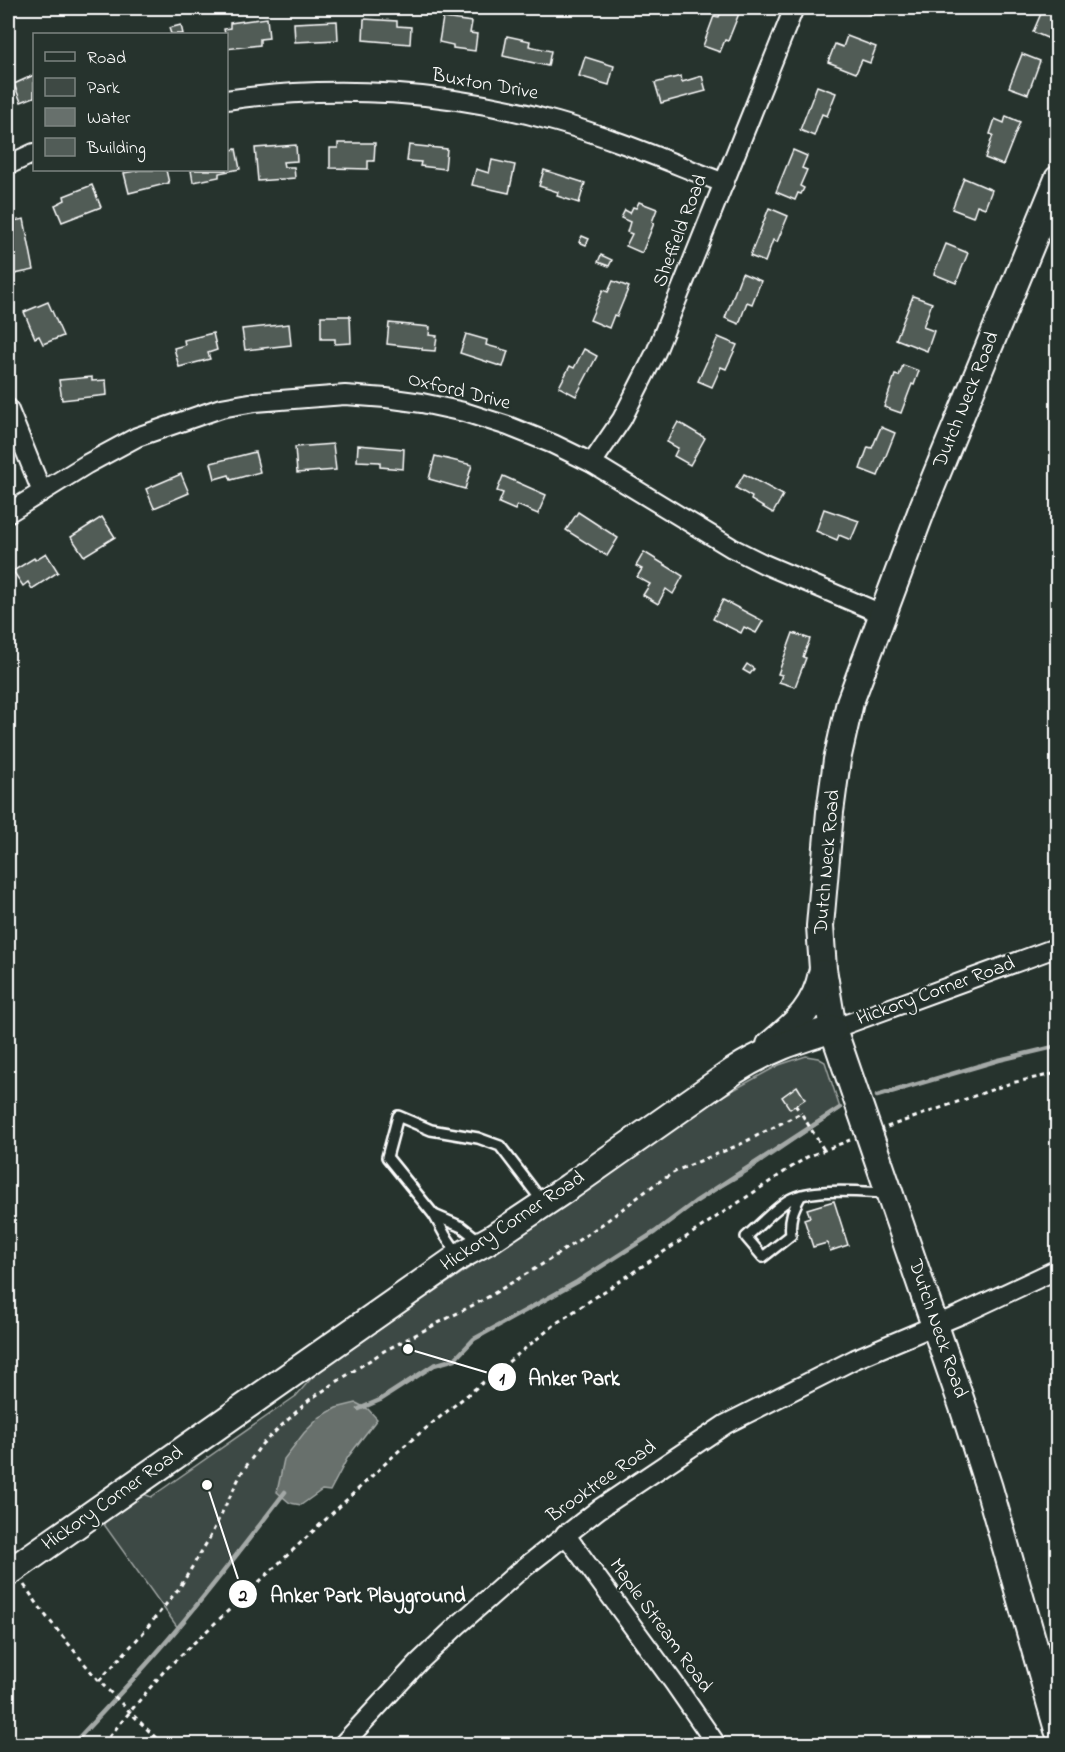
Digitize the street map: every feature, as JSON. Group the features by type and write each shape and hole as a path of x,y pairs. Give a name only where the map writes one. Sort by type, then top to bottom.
{"street":[{"name":"Sheffield Road","path":"592,463 621,418 656,352 794,8"},
{"name":"Buxton Drive","path":"228,100 303,93 368,92 462,100 557,122 724,183"},
{"path":"8,165 33,153"},
{"name":"Dutch Neck Road","path":"1058,179 923,507 850,702 837,760 830,812 820,927 823,969 833,1029 989,1488 1058,1730"},
{"name":"Oxford Drive","path":"8,513 87,464 136,437 221,408 255,402 345,395 422,403 464,412 553,444 592,463 732,548 882,614"},
{"path":"8,408 42,492"},
{"name":"Hickory Corner Road","path":"10,1571 459,1256 544,1203 754,1058 780,1046 1058,947"},
{"path":"754,1058 804,1015 820,986 823,969"},
{"name":"Brooktree Road","path":"343,1744 419,1662 457,1626 516,1574 599,1509 726,1425 855,1359 935,1326 1058,1269"},
{"name":"Maple Stream Road","path":"565,1534 716,1744"}],"lane":[{"path":"459,1256 434,1215 387,1157 398,1116 431,1130 478,1137 500,1146 544,1203"},
{"path":"801,1195 793,1208 789,1222 791,1235 763,1257 746,1237 789,1200 801,1195 844,1191 890,1193"},
{"path":"434,1215 462,1227 483,1243"}],"path":[{"path":"103,1744 165,1670 404,1446 558,1322 807,1157 1011,1083 1058,1073"},
{"path":"795,1105 824,1150"},
{"path":"99,1681 142,1634 180,1587 209,1539 242,1472 262,1444 309,1400 384,1351 483,1300 546,1262 678,1170 739,1145 801,1113"},
{"path":"10,1571 99,1681 162,1744"}],"green space":[{"path":"806,1056 825,1062 840,1108 837,1111 747,1172 695,1202 655,1232 577,1282 474,1339 455,1359 434,1365 380,1400 343,1415 240,1552 178,1628 103,1523 144,1494 151,1497 296,1396 316,1373 708,1104 779,1065"}],"water":[{"path":"356,1403 368,1409 377,1419 348,1457 330,1491 322,1490 301,1505 290,1503 277,1492 284,1459 320,1417 336,1408"}],"building":[{"path":"723,8 740,11 728,41 725,40 720,52 703,46 714,16 719,17"},
{"path":"853,8 876,8 873,15"},
{"path":"1058,8 1058,25 1052,40 1033,32 1043,9"},
{"path":"267,18 269,38 260,39 260,45 228,49 228,33 225,33 224,29 230,28 230,23"},
{"path":"443,18 472,22 470,33 477,34 475,51 453,48 453,45 439,42"},
{"path":"364,19 397,21 397,26 411,27 410,44 363,40"},
{"path":"337,21 338,40 295,42 294,23"},
{"path":"181,25 183,33 171,33 169,28"},
{"path":"507,36 530,41 529,46 551,51 548,66 503,56"},
{"path":"847,36 876,47 870,63 862,60 856,73 828,62 835,44 843,47"},
{"path":"1022,54 1040,61 1028,94 1009,87"},
{"path":"585,57 614,66 609,85 579,76"},
{"path":"33,75 33,97 21,102 14,84"},
{"path":"681,76 682,82 702,76 706,91 661,103 655,83"},
{"path":"817,86 836,93 827,116 822,114 814,136 800,130"},
{"path":"1006,116 1020,122 1003,165 985,158 993,135 990,134 995,119 1004,123"},
{"path":"338,143 375,143 374,161 368,161 368,169 330,168 330,148 338,148"},
{"path":"296,145 297,161 283,162 284,167 294,167 295,178 258,181 255,148"},
{"path":"409,145 447,149 445,169 420,166 421,162 407,161"},
{"path":"236,149 240,169 219,173 219,177 193,182 191,171 228,171 228,151"},
{"path":"793,150 807,156 802,168 807,170 800,186 804,188 795,200 776,192"},
{"path":"492,160 515,165 509,193 472,185 476,169 489,173"},
{"path":"544,170 585,183 579,203 557,196 558,192 539,186"},
{"path":"166,171 169,183 129,193 124,173"},
{"path":"964,178 992,190 985,208 977,205 973,217 952,209"},
{"path":"92,185 101,207 62,222 55,205 65,200 64,196"},
{"path":"639,202 657,209 642,253 626,246 632,234 627,232 630,222 621,218 625,210 630,213"},
{"path":"769,208 788,216 777,242 773,240 765,262 750,256"},
{"path":"24,219 34,270 10,275 8,222"},
{"path":"582,236 589,239 586,245 579,242"},
{"path":"946,244 968,253 956,283 934,274"},
{"path":"601,255 612,260 609,266 598,262"},
{"path":"742,273 761,281 752,304 747,302 739,324 725,318"},
{"path":"613,281 629,287 617,316 614,315 609,328 590,320 603,290 608,292"},
{"path":"913,296 932,303 923,327 934,331 927,351 896,339"},
{"path":"48,302 63,336 43,344 39,336 35,338 24,312"},
{"path":"321,316 350,316 351,343 335,344 335,339 321,339"},
{"path":"389,323 430,327 429,335 437,336 435,351 387,344"},
{"path":"289,324 291,345 245,350 242,329"},
{"path":"213,333 217,350 208,353 210,359 179,367 174,348 185,345 184,340"},
{"path":"466,334 487,340 486,345 508,351 503,367 460,353"},
{"path":"718,337 737,345 726,369 721,367 712,387 698,381"},
{"path":"584,349 597,356 576,396 559,387 570,366 574,368"},
{"path":"903,365 919,371 901,413 884,407 895,375 899,376"},
{"path":"92,377 92,381 106,380 107,395 62,400 59,380"},
{"path":"678,422 705,438 690,465 674,456 678,448 667,442"},
{"path":"881,427 895,433 878,476 860,469 868,447 872,448"},
{"path":"333,444 336,470 297,473 295,447"},
{"path":"358,445 404,449 403,469 380,467 380,462 357,461"},
{"path":"255,452 260,472 231,480 229,475 215,479 211,463"},
{"path":"435,456 472,465 465,489 429,479"},
{"path":"181,474 189,493 154,508 146,489"},
{"path":"744,474 783,495 773,513 736,488"},
{"path":"503,476 546,495 538,514 517,505 515,510 499,503 503,493 497,491"},
{"path":"824,509 859,521 851,540 839,535 837,540 816,531"},
{"path":"578,512 618,538 607,556 566,530"},
{"path":"102,517 115,537 84,556 71,537"},
{"path":"644,552 683,576 673,594 666,589 658,604 643,595 650,584 637,577 642,569 636,566"},
{"path":"46,553 58,572 32,589 28,582 23,586 13,571"},
{"path":"723,600 763,621 756,633 744,627 741,633 713,619"},
{"path":"793,633 810,639 803,657 806,658 795,687 779,682 782,675 778,674"},
{"path":"747,664 754,669 750,674 743,670"},
{"path":"797,1086 805,1099 790,1109 782,1097"},
{"path":"834,1201 848,1245 830,1251 827,1243 813,1247 804,1219 810,1217 807,1209"}],"waterway":[{"path":"877,1096 999,1060 1058,1046"},
{"path":"359,1409 380,1400 434,1365 455,1359 474,1339 577,1282 840,1108"},
{"path":"73,1744 177,1629 285,1492"}],"place":[{"name":"Anker Park","path":"408,1349"},
{"name":"Anker Park Playground","path":"207,1485"}]}
